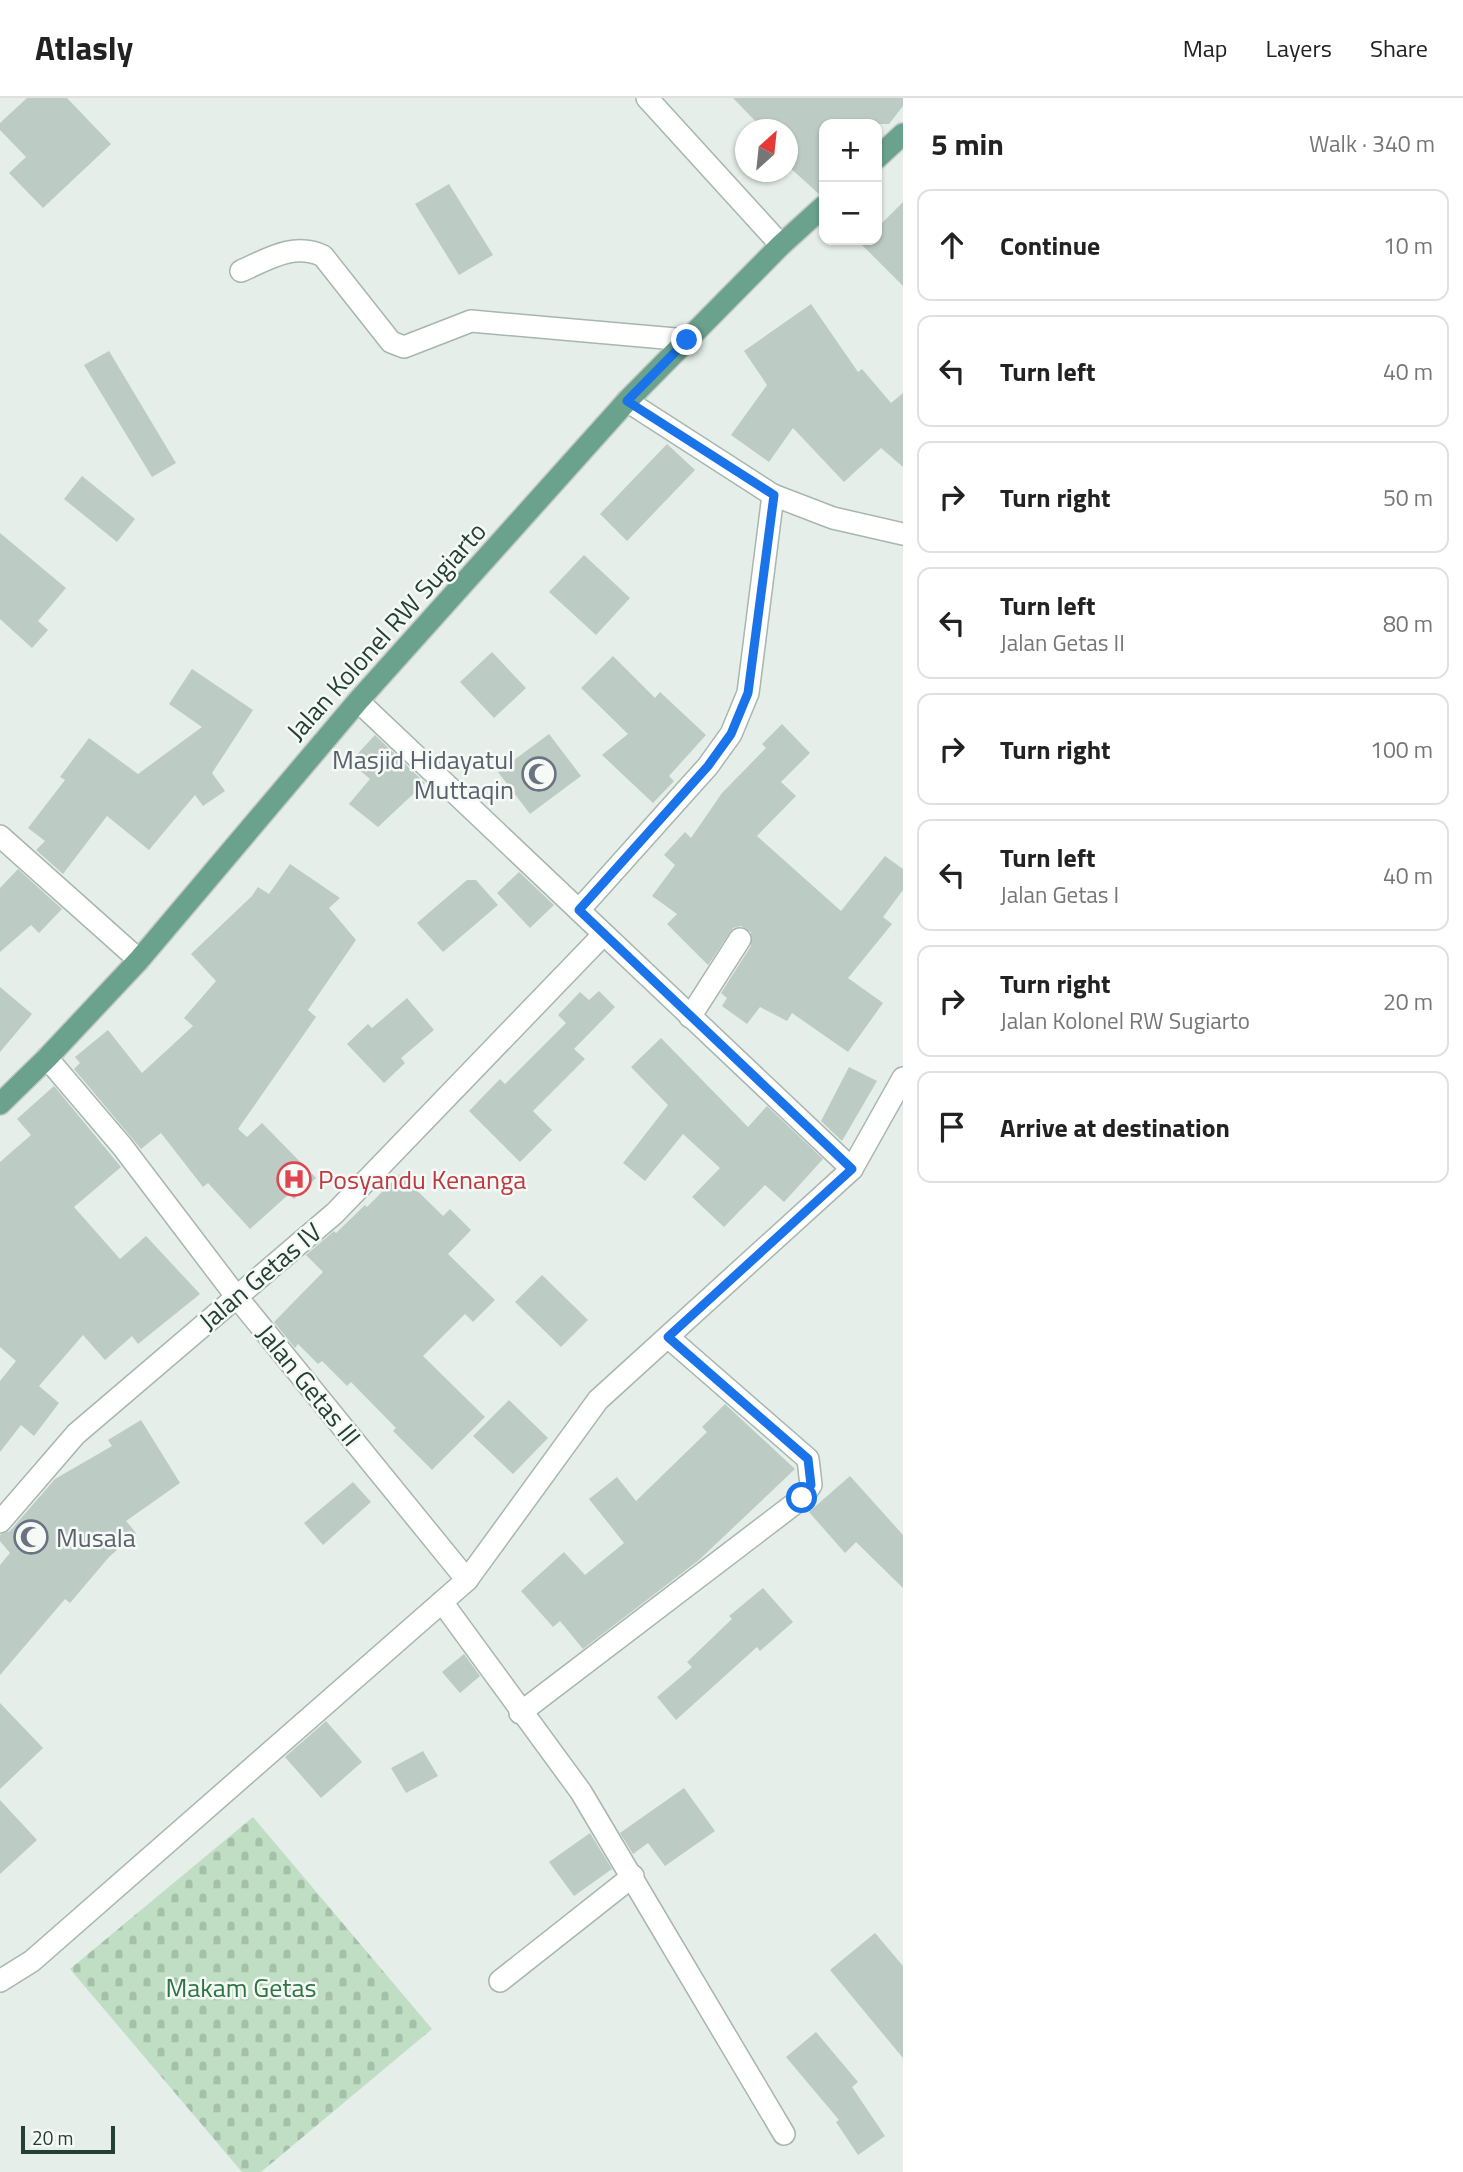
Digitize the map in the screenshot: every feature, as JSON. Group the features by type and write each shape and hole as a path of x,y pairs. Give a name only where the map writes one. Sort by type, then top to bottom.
{"main road":[{"path":"882,153 903,134"},
{"name":"Jalan Kolonel RW Sugiarto","path":"0,1104 47,1059 139,960 358,701 627,401 819,211"}],"street":[{"path":"647,98 781,246"},
{"path":"241,271 286,251 309,249 323,256 391,342 404,347 471,321 687,340"},
{"path":"627,401 774,495 833,518 903,534"},
{"path":"579,910 708,766 731,734 748,693 774,495"},
{"path":"358,701 852,1169"},
{"path":"0,836 139,960"},
{"name":"Jalan Getas IV","path":"0,1522 76,1434 335,1213 603,935"},
{"path":"690,1017 740,939"},
{"name":"Jalan Getas III","path":"47,1059 122,1146 236,1296 467,1580"},
{"path":"0,1981 32,1961 467,1580 598,1400 852,1169 897,1102 903,1078"},
{"path":"520,1713 802,1498 811,1485 808,1459 668,1337"},
{"path":"442,1602 520,1713 581,1792 784,2134"},
{"path":"500,1981 633,1876"}],"green space":[{"name":"Makam Getas","path":"253,1817 432,2029 261,2172 242,2172 70,1969"}],"building":[{"path":"27,98 67,98 111,144 43,208 9,173 26,157 0,130 0,123"},
{"path":"733,98 903,98 903,106 889,124 882,124 882,119 819,119 819,194 798,175 798,119 753,119"},
{"path":"449,184 493,255 459,275 415,204"},
{"path":"903,202 903,286 862,245 882,245 882,223"},
{"path":"811,304 858,372 862,369 891,403 903,393 903,467 881,448 844,482 793,428 769,462 731,435 767,385 744,351"},
{"path":"109,351 176,463 152,477 84,365"},
{"path":"667,444 695,470 627,541 600,514"},
{"path":"82,476 135,519 117,542 64,499"},
{"path":"0,533 66,588 38,621 48,630 32,648 0,619"},
{"path":"584,555 630,598 596,635 549,592"},
{"path":"492,652 526,688 494,718 460,682"},
{"path":"613,656 655,698 660,692 706,735 669,776 674,781 653,803 602,755 628,734 581,688"},
{"path":"192,669 253,710 212,773 225,791 203,806 195,795 149,850 107,816 63,874 36,850 45,841 28,828 65,780 60,777 89,738 138,774 202,727 169,704"},
{"path":"782,724 810,753 781,782 796,796 757,836 841,911 885,856 903,869 903,890 883,917 892,924 848,978 883,1003 848,1052 792,1013 787,1021 760,1007 747,1024 722,1006 727,998 721,993 751,946 751,932 741,926 733,928 708,965 667,924 677,914 652,896 675,865 664,855 685,832 691,838 722,793 766,748 762,744"},
{"name":"Masjid Hidayatul Muttaqin","path":"549,734 581,776 530,814 498,772"},
{"path":"375,735 425,783 378,827 349,804 370,779 350,762"},
{"path":"290,864 340,898 329,908 356,940 308,1010 316,1017 238,1129 247,1137 262,1123 316,1178 294,1199 289,1194 250,1229 208,1183 203,1187 161,1133 141,1149 74,1069 80,1063 75,1057 108,1030 142,1073 193,1026 184,1018 216,981 191,954 252,896 258,887 269,894"},
{"path":"18,869 62,909 39,933 31,925 0,952 0,888"},
{"path":"519,872 554,905 530,928 497,893"},
{"path":"467,880 476,880 498,905 443,952 417,923"},
{"path":"0,987 32,1014 0,1052"},
{"path":"599,991 615,1007 574,1049 585,1059 533,1111 552,1130 520,1162 469,1111 500,1079 505,1084 566,1023 558,1015 580,992 589,1000"},
{"path":"407,998 434,1030 401,1058 405,1063 384,1083 347,1044 368,1024 372,1028"},
{"path":"661,1038 748,1127 767,1106 823,1159 784,1202 765,1185 724,1227 692,1197 720,1168 683,1134 645,1181 623,1163 668,1105 631,1067"},
{"path":"849,1067 877,1081 842,1141 821,1121"},
{"path":"54,1086 121,1167 74,1207 120,1259 146,1236 200,1294 138,1344 132,1336 105,1360 83,1335 39,1386 59,1403 34,1436 21,1425 0,1452 0,1381 16,1361 0,1347 0,1162 31,1135 17,1119"},
{"path":"400,1174 443,1216 450,1209 471,1230 448,1254 495,1300 473,1322 465,1314 423,1356 485,1417 432,1470 393,1431 396,1428 351,1382 347,1386 322,1361 318,1364 298,1344 295,1348 274,1322 323,1272 306,1255 334,1231 336,1233 365,1205 367,1207"},
{"path":"542,1275 588,1320 561,1347 515,1302"},
{"path":"509,1400 548,1438 513,1474 473,1436"},
{"path":"725,1404 795,1469 699,1560 583,1649 560,1621 553,1627 521,1591 564,1552 585,1575 624,1543 589,1499 617,1477 636,1501 707,1432 702,1427"},
{"path":"141,1420 180,1483 126,1521 136,1533 109,1557 70,1603 65,1599 0,1675 0,1565 10,1553 0,1541 0,1535 10,1531 55,1479 112,1446 108,1440"},
{"path":"850,1476 903,1535 903,1588 856,1542 845,1553 809,1512"},
{"path":"353,1482 371,1502 323,1545 304,1523"},
{"path":"763,1588 793,1622 760,1651 757,1647 676,1720 657,1697 692,1667 687,1662 732,1619 729,1616"},
{"path":"464,1654 480,1676 460,1693 442,1672"},
{"path":"0,1703 43,1748 0,1789"},
{"path":"326,1721 362,1762 321,1798 285,1757"},
{"path":"423,1751 438,1776 406,1793 391,1768"},
{"path":"684,1788 715,1831 665,1866 648,1843 633,1854 620,1833"},
{"path":"0,1800 37,1840 0,1874"},
{"path":"590,1833 612,1869 574,1896 549,1862"},
{"path":"875,1933 903,1966 903,2058 830,1970"},
{"path":"816,2032 858,2082 852,2087 885,2136 858,2155 836,2122 839,2120 786,2057"}],"place":[{"name":"Masjid Hidayatul Muttaqin","path":"539,774"},
{"name":"Posyandu Kenanga","path":"294,1179"},
{"name":"Musala","path":"31,1537"}],"route":[{"path":"687,340 627,401 756,486 774,495 748,693 731,734 708,766 579,910 852,1169 668,1337 808,1459 812,1470 811,1485 802,1498"}]}
